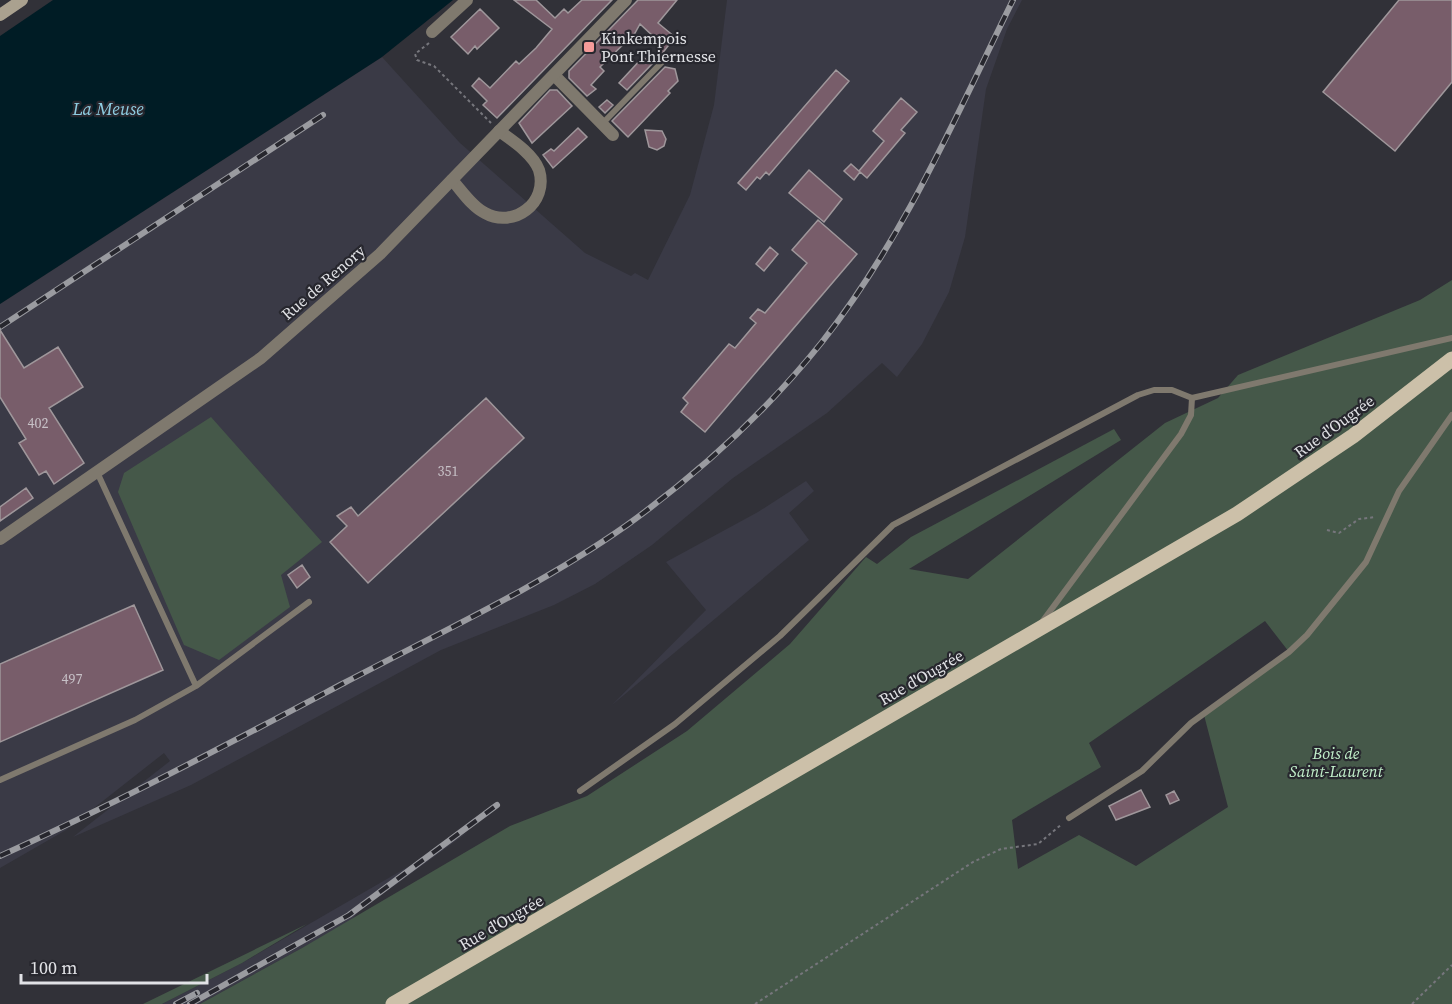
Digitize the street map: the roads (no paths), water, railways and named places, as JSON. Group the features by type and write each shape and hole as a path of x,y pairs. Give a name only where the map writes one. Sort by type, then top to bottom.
{"main road":[{"path":"0,15 22,0"},
{"name":"Rue d'Ougrée","path":"393,1004 1237,514 1353,436 1452,359"}],"street":[{"path":"432,32 467,0"},
{"name":"Rue de Renory","path":"0,539 261,358 363,270 626,0"},
{"path":"554,75 613,135"},
{"path":"452,180 483,213 495,218 507,219 518,216 529,208 539,191 539,171 534,161 499,131"}],"lane":[{"path":"602,124 666,58"},
{"path":"580,791 675,724 780,636 893,525 1138,395 1154,390 1172,390 1192,398 1452,338"},
{"path":"1034,632 1181,434 1191,415 1192,398"},
{"path":"1069,818 1142,771 1191,723 1298,644 1366,562 1385,517 1414,467 1452,415"},
{"path":"97,472 196,686"},
{"path":"0,780 135,720 196,686 309,602"}],"water":[{"name":"La Meuse","path":"53,0 453,0 382,57 0,304 0,36"}],"railway":[{"path":"0,856 173,772 524,589 627,525 706,463 778,393 822,342 851,302 903,219 949,133 1013,0"},
{"path":"0,327 323,115"},
{"path":"190,1004 349,915 497,805"},
{"path":"176,1004 197,993"}],"place":[{"name":"Kinkempois Pont Thiernesse","path":"589,47"}],"park label":[{"name":"Bois de Saint-Laurent","path":"1336,762"}]}
